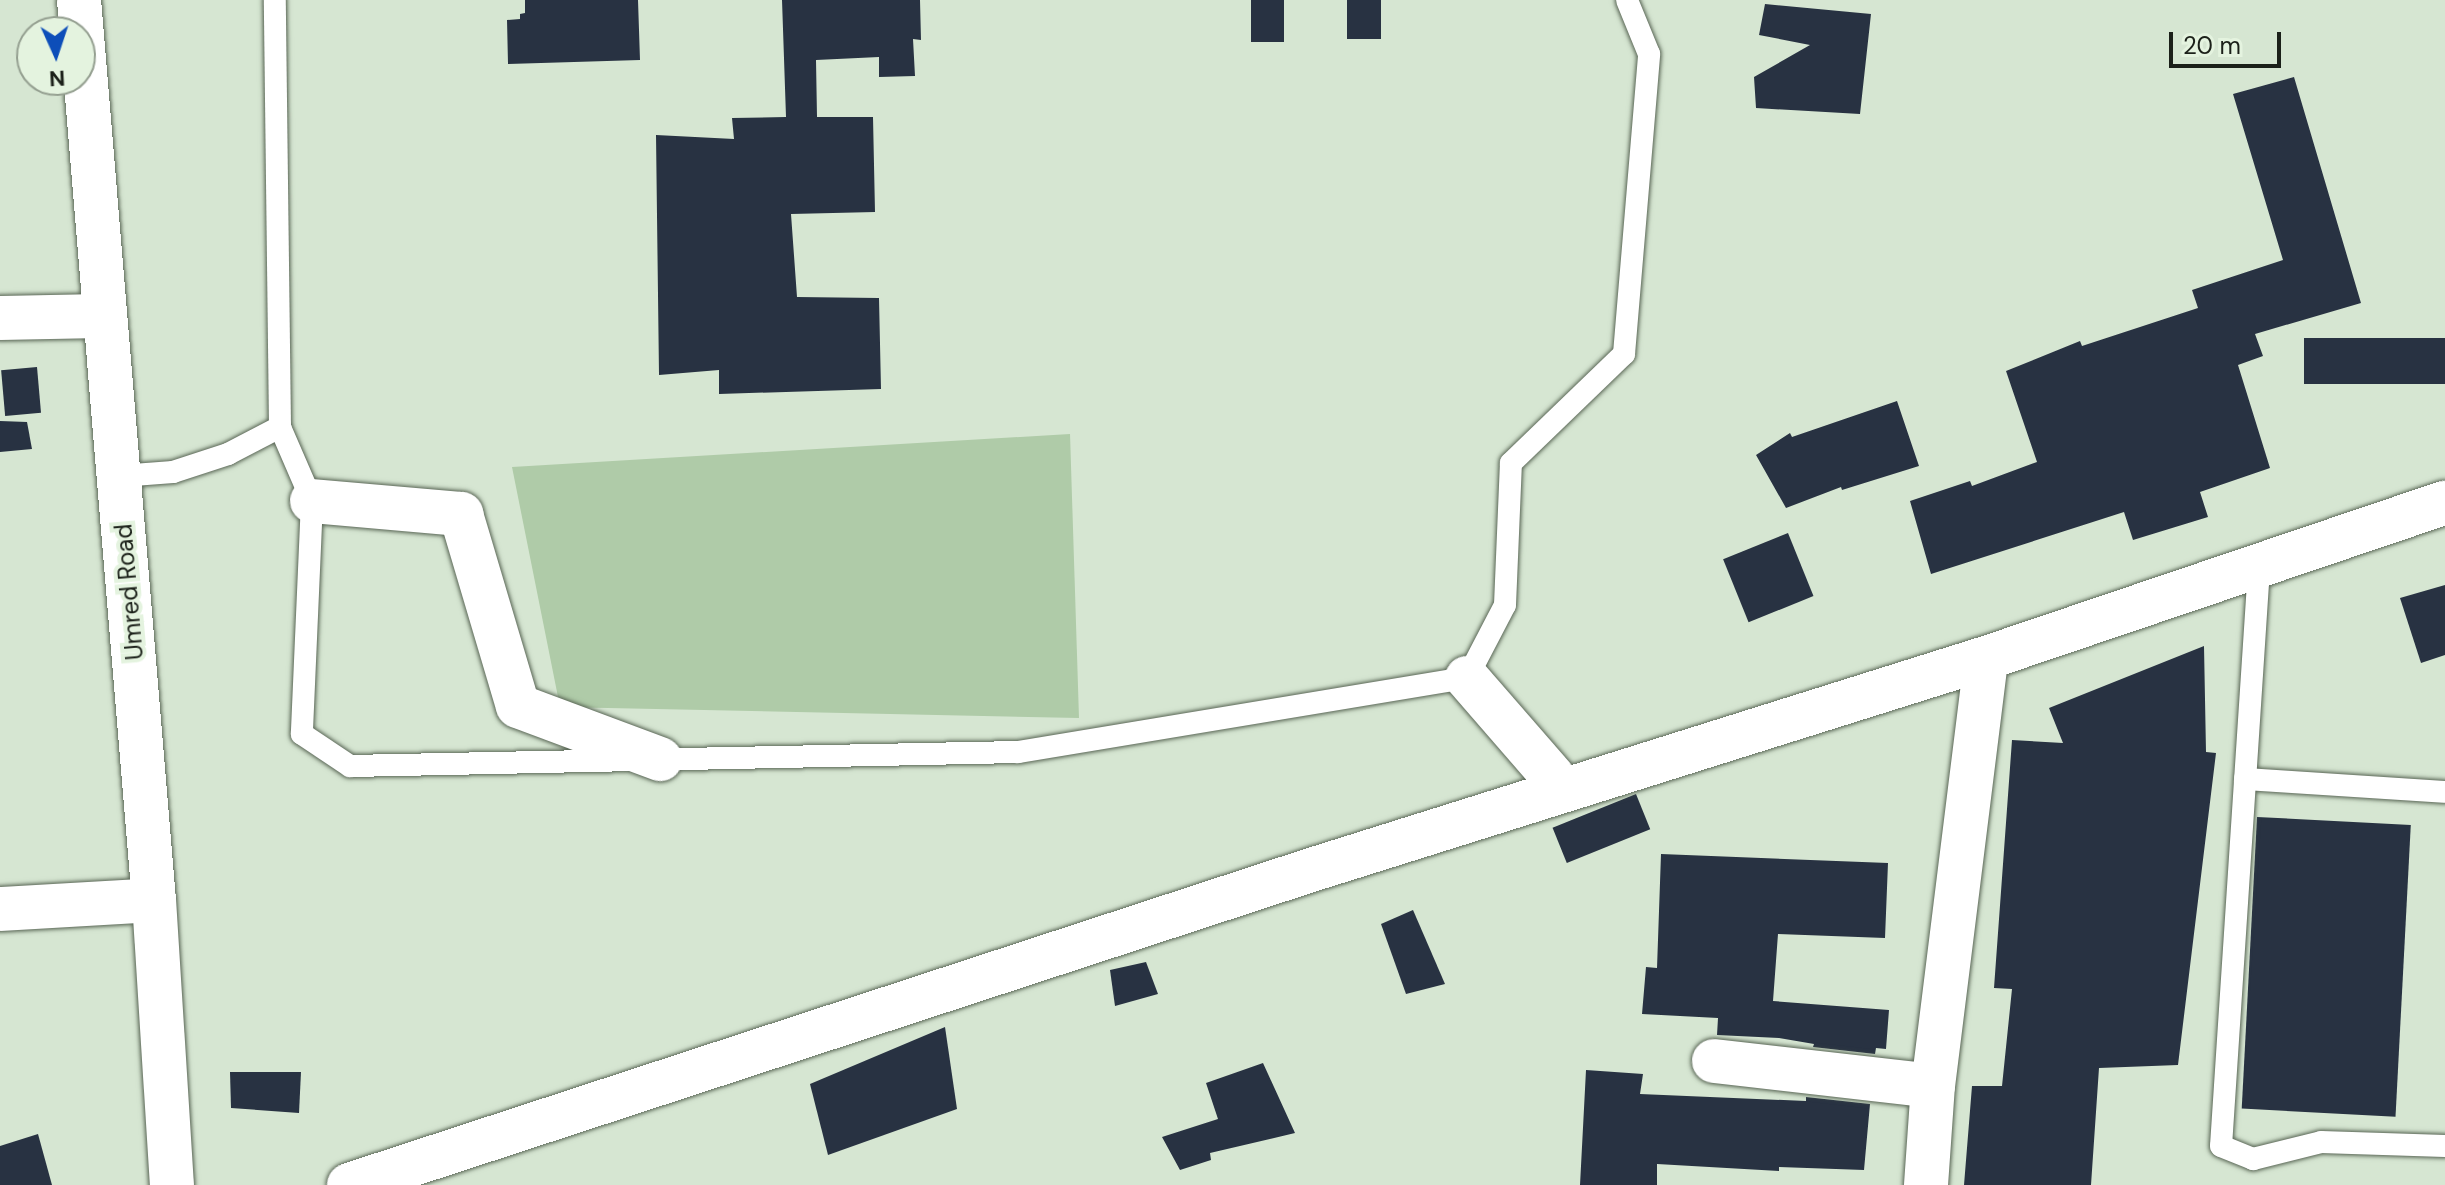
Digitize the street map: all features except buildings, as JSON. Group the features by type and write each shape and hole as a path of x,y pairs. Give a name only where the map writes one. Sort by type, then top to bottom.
{"street":[{"name":"Umred Road","path":"79,0 154,900 172,1185"},
{"path":"0,318 104,316"},
{"path":"312,501 461,514 518,706 660,759"},
{"path":"349,1185 1311,870 1986,658 2445,503"},
{"path":"1926,1185 1933,1086 1986,658"},
{"path":"1467,678 1553,777"},
{"path":"0,909 154,900"},
{"path":"1714,1061 1933,1086"}],"lane":[{"path":"275,0 280,427 312,501 302,734 350,766 1018,752 1467,678 1505,605 1511,463 1624,354 1649,54 1627,0"},
{"path":"120,476 173,472 228,454 280,427"},
{"path":"2259,568 2221,1146 2253,1159 2321,1142 2445,1146"},
{"path":"2245,779 2445,792"}],"green space":[{"path":"1070,434 1079,718 560,707 512,467"}]}
